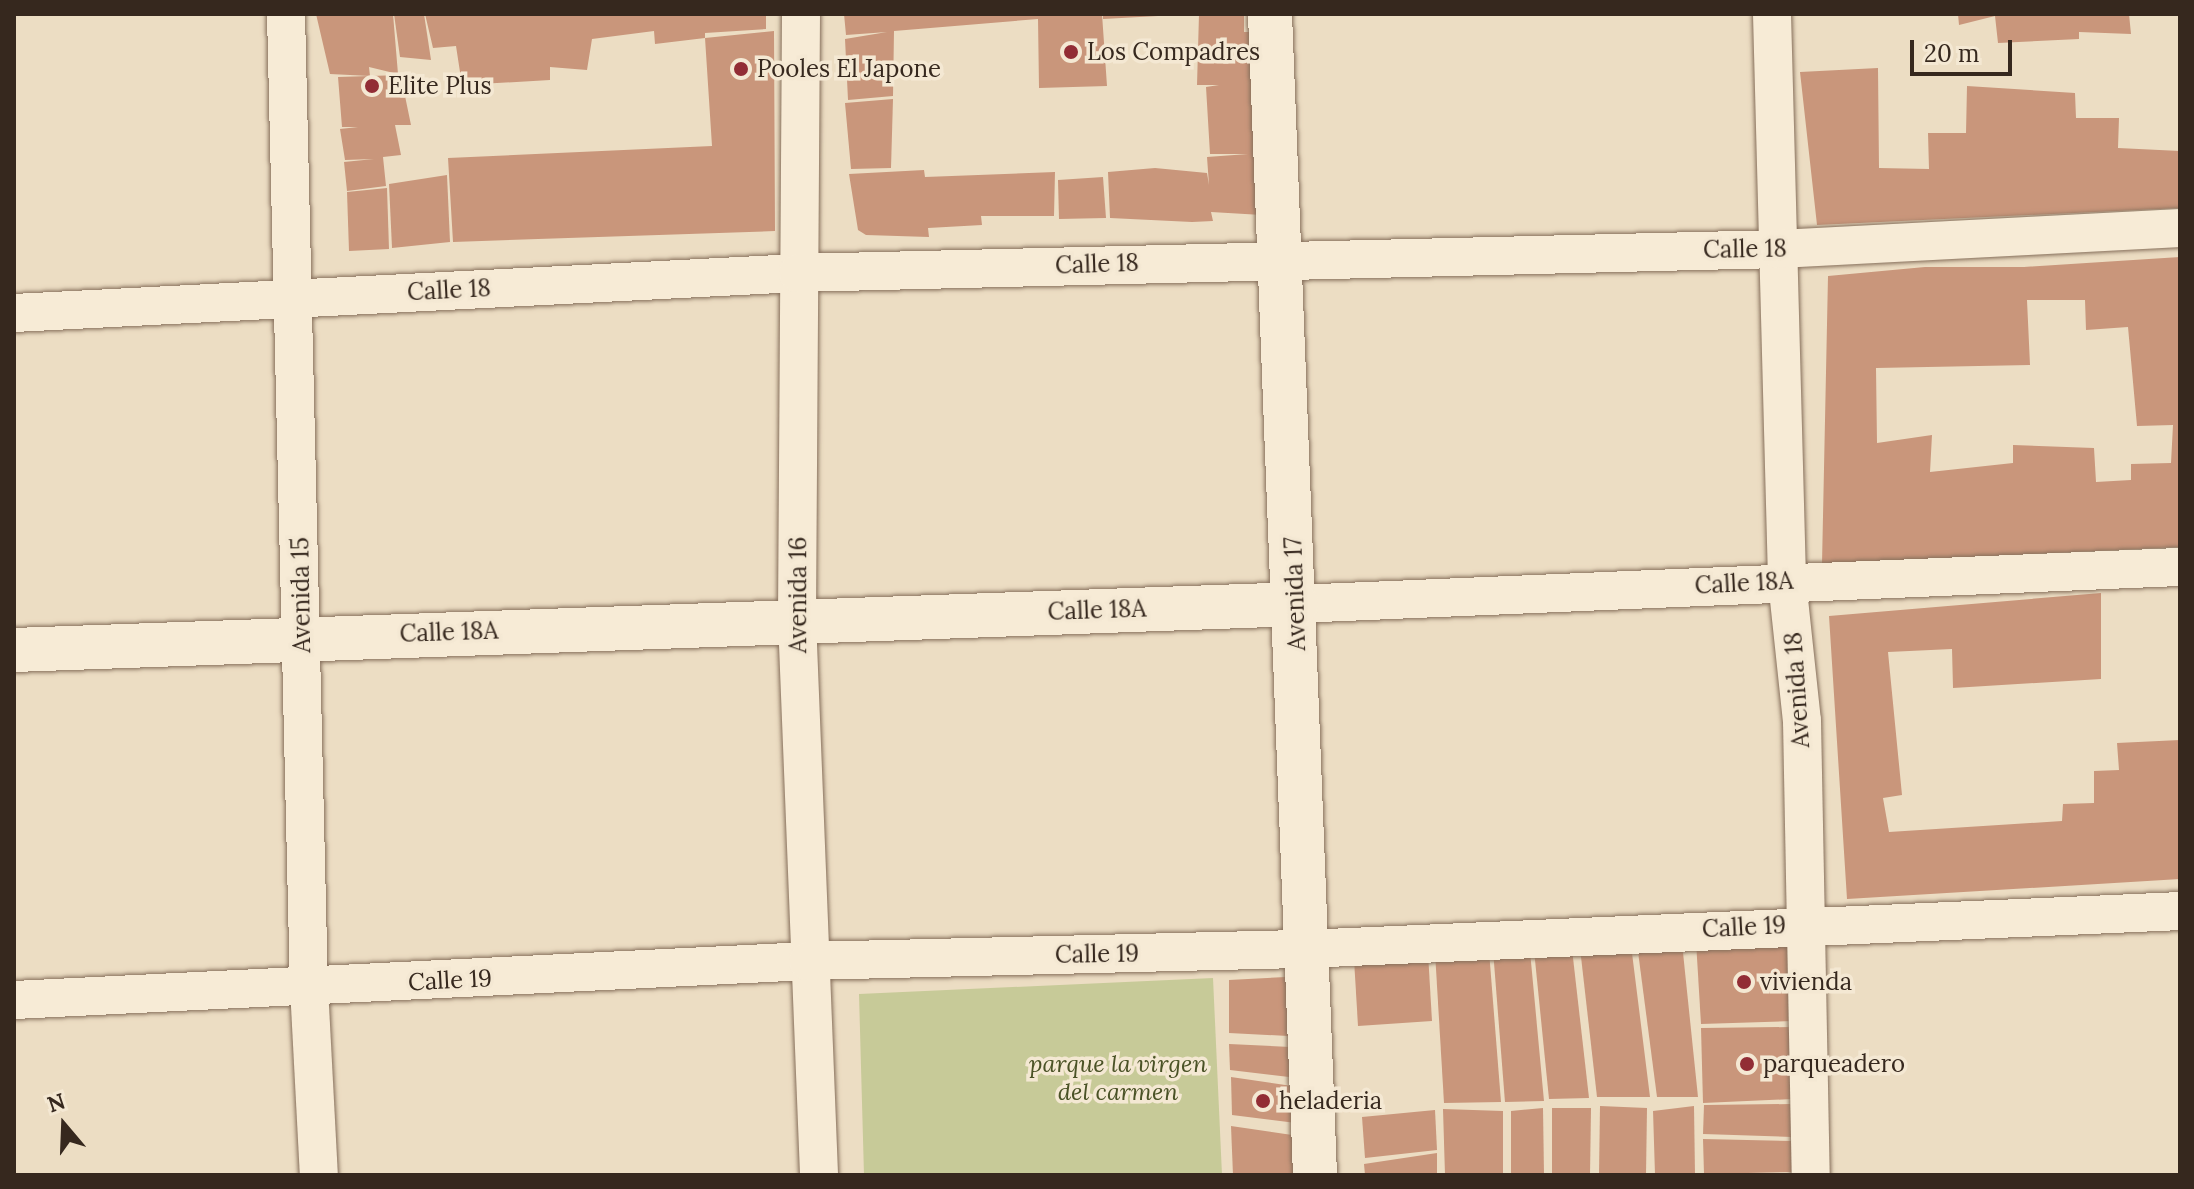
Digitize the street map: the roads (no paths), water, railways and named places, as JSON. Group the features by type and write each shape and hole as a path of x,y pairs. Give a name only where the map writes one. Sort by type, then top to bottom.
{"street":[{"name":"Avenida 15","path":"286,14 296,297 309,987 319,1175"},
{"name":"Avenida 16","path":"801,14 797,619 808,961 819,1175"},
{"name":"Avenida 17","path":"1270,14 1296,604 1304,949 1315,1175"},
{"name":"Avenida 18","path":"1772,14 1787,581 1802,721 1811,1175"},
{"name":"Calle 18","path":"14,313 798,273 1779,249 2180,228"},
{"name":"Calle 18A","path":"14,650 797,619 1296,604 1787,581 2180,567"},
{"name":"Calle 19","path":"14,1000 808,961 1304,949 1805,924 2180,911"}],"place":[{"name":"Los Compadres","path":"1071,52"},
{"name":"Pooles El Japone","path":"741,69"},
{"name":"Elite Plus","path":"372,86"},
{"name":"vivienda","path":"1744,982"},
{"name":"parqueadero","path":"1747,1064"},
{"name":"heladeria","path":"1263,1101"}],"park label":[{"name":"parque la virgen del carmen","path":"1118,1078"}]}
